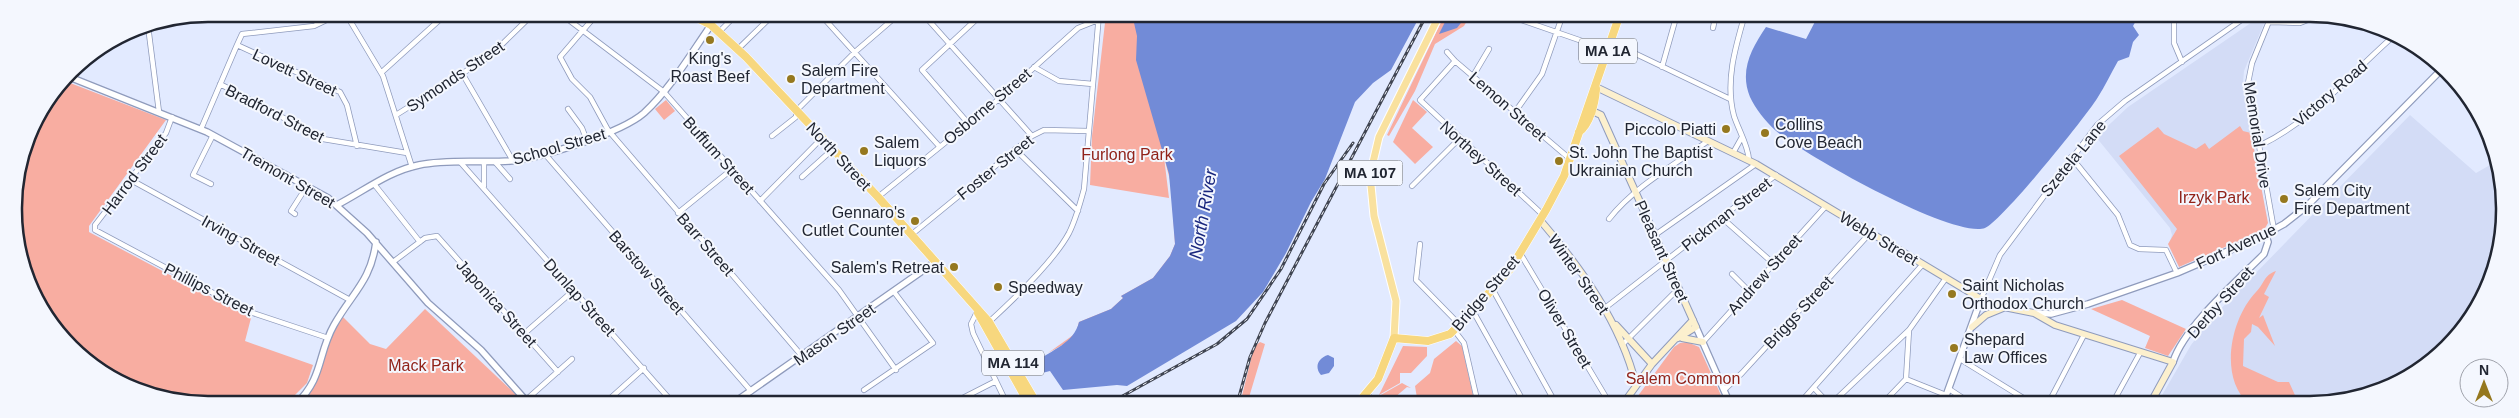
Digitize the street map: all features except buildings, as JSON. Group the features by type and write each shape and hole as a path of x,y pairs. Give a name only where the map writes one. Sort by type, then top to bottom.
{"highway":[{"name":"North Street","path":"705,22 738,49 797,110 878,197 978,311 1025,396"},
{"name":"Bridge Street","path":"1394,338 1428,341 1444,337 1457,328 1493,290 1520,253 1542,218 1570,159 1617,22"},
{"name":"North Street","path":"986,325 1033,396"},
{"name":"MA 107","path":"1367,394 1383,370 1394,338"}],"main road":[{"name":"MA 107","path":"1394,338 1396,301 1374,216 1370,175 1379,137 1436,22"},
{"name":"Webb Street","path":"1596,88 1749,160 1981,299 2005,308 2034,313 2047,322 2173,362"},
{"name":"Pleasant Street","path":"1588,109 1601,115 1696,327"},
{"name":"Winter Street","path":"1542,218 1605,308 1622,345 1636,385"},
{"path":"1972,327 1986,315 2005,308"},
{"path":"1611,320 1652,364"},
{"path":"1628,396 1652,364 1693,320"},
{"path":"1678,338 1696,327"},
{"path":"1678,338 1690,338 1703,342"},
{"name":"Derby Street","path":"2154,396 2173,362"}],"street":[{"path":"237,45 242,34 314,26 322,22"},
{"path":"351,22 382,72 412,167"},
{"path":"382,72 437,22"},
{"name":"Symonds Street","path":"396,115 503,45 525,22"},
{"name":"Buffum Street","path":"571,22 664,92 858,316 896,370"},
{"path":"583,31 590,22"},
{"path":"719,32 730,22"},
{"path":"738,49 766,22"},
{"path":"827,22 939,146"},
{"path":"772,136 796,117 797,110 855,52 890,22"},
{"path":"930,22 1032,136"},
{"path":"968,123 922,70 973,22"},
{"name":"Osborne Street","path":"878,197 999,99 1078,28 1093,22"},
{"path":"986,325 1019,293 1057,251 1069,234 1078,211 1084,189 1098,22"},
{"path":"1526,22 1608,50"},
{"path":"1515,112 1542,74 1560,22"},
{"path":"1662,67 1675,22"},
{"path":"1713,28 1714,22"},
{"path":"1744,22 1733,59 1730,99 1749,160"},
{"path":"2174,22 2174,43 2182,62"},
{"name":"Szetela Lane","path":"1981,299 2000,255 2071,157 2107,116 2239,22"},
{"path":"2270,22 2303,22"},
{"name":"Memorial Drive","path":"2270,22 2252,63 2248,83 2274,230"},
{"name":"School Street","path":"337,205 374,184 412,167 461,162 513,161 588,141 612,132 635,120 664,92 711,25"},
{"name":"Barr Street","path":"583,31 560,57 569,75 586,90 612,132 678,213 802,356"},
{"path":"149,32 159,112"},
{"name":"Victory Road","path":"2259,146 2287,130 2324,103 2389,41"},
{"path":"1611,42 1730,99"},
{"name":"Lovett Street","path":"220,84 237,45 340,92 346,105 357,146"},
{"path":"1473,76 1489,49"},
{"name":"Lemon Street","path":"1447,52 1455,62 1570,159"},
{"name":"Northey Street","path":"1455,62 1420,100 1542,218"},
{"path":"1034,67 1059,81 1093,84"},
{"path":"462,73 513,161"},
{"name":"Fort Avenue","path":"2034,313 2051,314 2088,304 2177,273 2274,230 2307,206 2438,73"},
{"name":"Tremont Street","path":"75,79 213,135 307,186 337,205 376,242 428,303 481,350 522,396"},
{"name":"Bradford Street","path":"200,129 220,84 319,138 357,146 408,153"},
{"path":"568,109 582,128 588,141"},
{"name":"Harrod Street","path":"96,230 95,225 166,133 172,117"},
{"name":"Foster Street","path":"911,234 1032,136 1044,130 1089,131"},
{"path":"211,184 193,175 213,135"},
{"path":"1733,153 1742,136"},
{"path":"760,201 822,138"},
{"path":"1412,186 1460,138"},
{"path":"1609,219 1618,207 1636,192 1708,141"},
{"path":"802,177 833,149"},
{"path":"1015,150 1078,211"},
{"name":"Barstow Street","path":"544,153 751,391"},
{"path":"2071,157 2118,215 2130,245 2135,248 2166,250 2177,273"},
{"name":"Dunlap Street","path":"461,162 667,396"},
{"path":"484,162 483,180 486,190"},
{"path":"495,162 510,179"},
{"path":"1655,235 1756,164"},
{"path":"678,213 731,170"},
{"name":"Pickman Street","path":"1605,308 1776,175"},
{"name":"Irving Street","path":"131,180 350,300"},
{"path":"374,184 420,242 393,262"},
{"path":"295,214 291,211 307,186"},
{"name":"Andrew Street","path":"1703,342 1826,206"},
{"path":"1721,217 1774,264"},
{"name":"Phillips Street","path":"96,230 247,311 328,338"},
{"name":"Briggs Street","path":"1724,390 1742,373 1871,232"},
{"name":"Derby Street","path":"2173,362 2175,354 2203,316 2264,254 2268,242 2265,234"},
{"name":"Japonica Street","path":"420,242 435,235 558,372"},
{"path":"304,396 315,380 328,338 350,300 370,271 376,242"},
{"path":"1420,244 1416,280 1457,328 1464,343 1476,396"},
{"name":"Oliver Street","path":"1520,253 1605,396"},
{"name":"Mason Street","path":"744,396 935,262"},
{"path":"1806,396 1923,264"},
{"path":"1732,274 1749,291"},
{"path":"1839,396 1909,330 1946,278"},
{"path":"1622,345 1679,288"},
{"path":"524,333 574,290"},
{"path":"1493,290 1552,396"},
{"path":"864,390 933,343 894,292"},
{"path":"1946,396 1981,299"},
{"path":"978,311 972,320 972,328 1003,396"},
{"path":"1473,311 1521,396"},
{"path":"1696,327 1727,396"},
{"path":"1890,396 1906,379 1909,330"},
{"path":"2052,396 2084,335"},
{"path":"2116,396 2140,353"},
{"path":"533,396 572,359"},
{"path":"1960,359 2020,396"},
{"path":"613,396 644,368"},
{"path":"1906,379 1956,396"},
{"path":"967,396 996,381"},
{"path":"1814,388 1822,396"}],"shaded area":[{"path":"2252,22 2265,22 2244,71 2243,83 2266,216 2169,244 2172,235 2170,228 2096,137 2128,107"},
{"path":"2410,115 2476,173 2491,164 2495,185 2496,221 2487,269 2472,302 2458,323 2424,357 2403,371 2370,386 2334,394 2310,396 2162,396 2191,345 2210,320"}],"green space":[{"name":"Furlong Park","path":"1105,22 1299,22 1203,267 1048,353 1076,333 1079,322 1111,309 1123,298 1121,296 1153,278 1170,256 1175,244 1171,184 1164,157 1169,198 1090,185 1092,136"},
{"path":"1441,22 1466,22 1464,26 1435,44 1415,91 1389,136 1387,135"},
{"path":"71,83 166,120 89,226 89,232 251,318 245,341 313,365 307,383 294,396 209,396 173,392 149,386 116,371 95,357 61,323 47,302 32,269 24,233 22,209 26,173 32,149 47,116"},
{"path":"666,100 675,111 664,120 655,109"},
{"path":"1413,100 1427,112 1412,128 1433,147 1415,164 1393,142"},
{"name":"Irzyk Park","path":"2240,126 2243,131 2251,133 2268,223 2264,230 2179,267 2168,244 2177,229 2119,156 2158,127 2164,134 2196,149 2205,143 2209,149"},
{"path":"2276,271 2264,294 2269,297 2259,318 2263,315 2275,346 2258,327 2252,324 2251,332 2244,339 2243,366 2278,382 2289,382 2295,396 2242,396 2234,379 2231,364 2235,332 2247,303 2272,273"},
{"path":"2122,300 2186,329 2168,356 2145,348 2150,336 2091,309"},
{"name":"Mack Park","path":"425,309 517,396 307,396 315,384 327,343 343,317 370,344 386,349"},
{"path":"1456,341 1462,346 1473,396 1417,396 1415,386 1430,373 1434,359"},
{"path":"1260,342 1265,344 1249,396 1242,396 1254,347"},
{"name":"Salem Common","path":"1687,342 1699,347 1721,396 1638,396 1674,347 1680,343"},
{"path":"1403,346 1427,347 1427,356 1411,373 1400,373 1400,383 1379,395"},
{"path":"1402,383 1411,388 1407,387 1396,396 1379,396"}],"water":[{"name":"North River","path":"1134,22 1417,22 1391,70 1373,83 1355,102 1325,179 1311,202 1286,253 1263,292 1236,321 1127,386 1117,385 1063,390 1050,371 1042,373 1035,362 1067,341 1079,322 1111,309 1123,298 1121,296 1153,278 1170,256 1175,244 1169,174 1136,60 1137,36"},
{"path":"1445,22 1462,22 1457,28 1439,34"},
{"path":"1815,22 2135,22 2133,26 2139,35 2133,42 2129,57 2118,61 2101,93 2061,146 2024,190 1994,222 1985,228 1968,228 1942,221 1878,192 1790,142 1764,119 1750,97 1747,87 1747,69 1752,51 1766,27 1806,39"},
{"path":"1328,355 1334,358 1334,366 1329,373 1321,375 1318,363"}],"railway":[{"path":"1239,396 1250,357 1265,323 1423,22"},
{"path":"1123,396 1217,344 1247,319 1281,269 1324,184 1353,143"}],"place":[{"name":"King's Roast Beef","path":"710,40"},
{"name":"Salem Fire Department","path":"791,79"},
{"name":"Piccolo Piatti","path":"1726,129"},
{"name":"Collins Cove Beach","path":"1765,133"},
{"name":"Salem Liquors","path":"864,151"},
{"name":"St. John The Baptist Ukrainian Church","path":"1559,161"},
{"name":"Salem City Fire Department","path":"2284,199"},
{"name":"Gennaro's Cutlet Counter","path":"915,221"},
{"name":"Salem's Retreat","path":"954,267"},
{"name":"Speedway","path":"998,287"},
{"name":"Saint Nicholas Orthodox Church","path":"1952,294"},
{"name":"Shepard Law Offices","path":"1954,348"}]}
